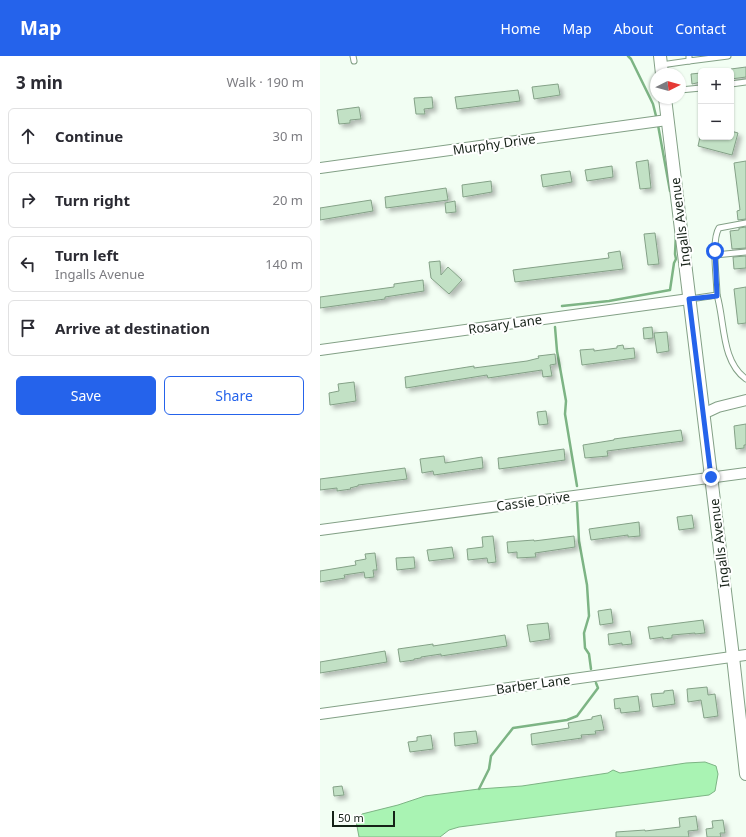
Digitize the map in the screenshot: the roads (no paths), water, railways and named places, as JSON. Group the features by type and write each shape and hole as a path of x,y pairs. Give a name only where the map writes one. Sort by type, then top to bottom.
{"street":[{"name":"Ingalls Avenue","path":"666,104 746,774"},
{"name":"Murphy Drive","path":"320,168 667,120"},
{"name":"Rosary Lane","path":"320,350 689,299"},
{"path":"703,414 718,407 746,400"},
{"name":"Cassie Drive","path":"320,530 746,473"},
{"name":"Barber Lane","path":"320,714 746,655"}],"lane":[{"path":"661,65 689,58 728,56"},
{"path":"734,84 746,82"},
{"path":"686,89 698,88"},
{"path":"746,223 719,228 716,232 715,255 717,296 726,347 739,374 746,379"},
{"path":"715,255 746,252"},
{"path":"689,299 717,296"}],"waterway":[{"path":"628,56 631,59 653,104 657,120"},
{"path":"658,125 670,191"},
{"path":"562,306 609,301 670,290 674,263 676,259 676,233"},
{"path":"555,327 557,351 566,401 565,414 577,486"},
{"path":"577,503 579,541 587,585 589,616 584,633 585,648 589,654 591,669"},
{"path":"479,789 489,769 491,756 513,728 567,720 577,716 598,688 596,683"}]}
